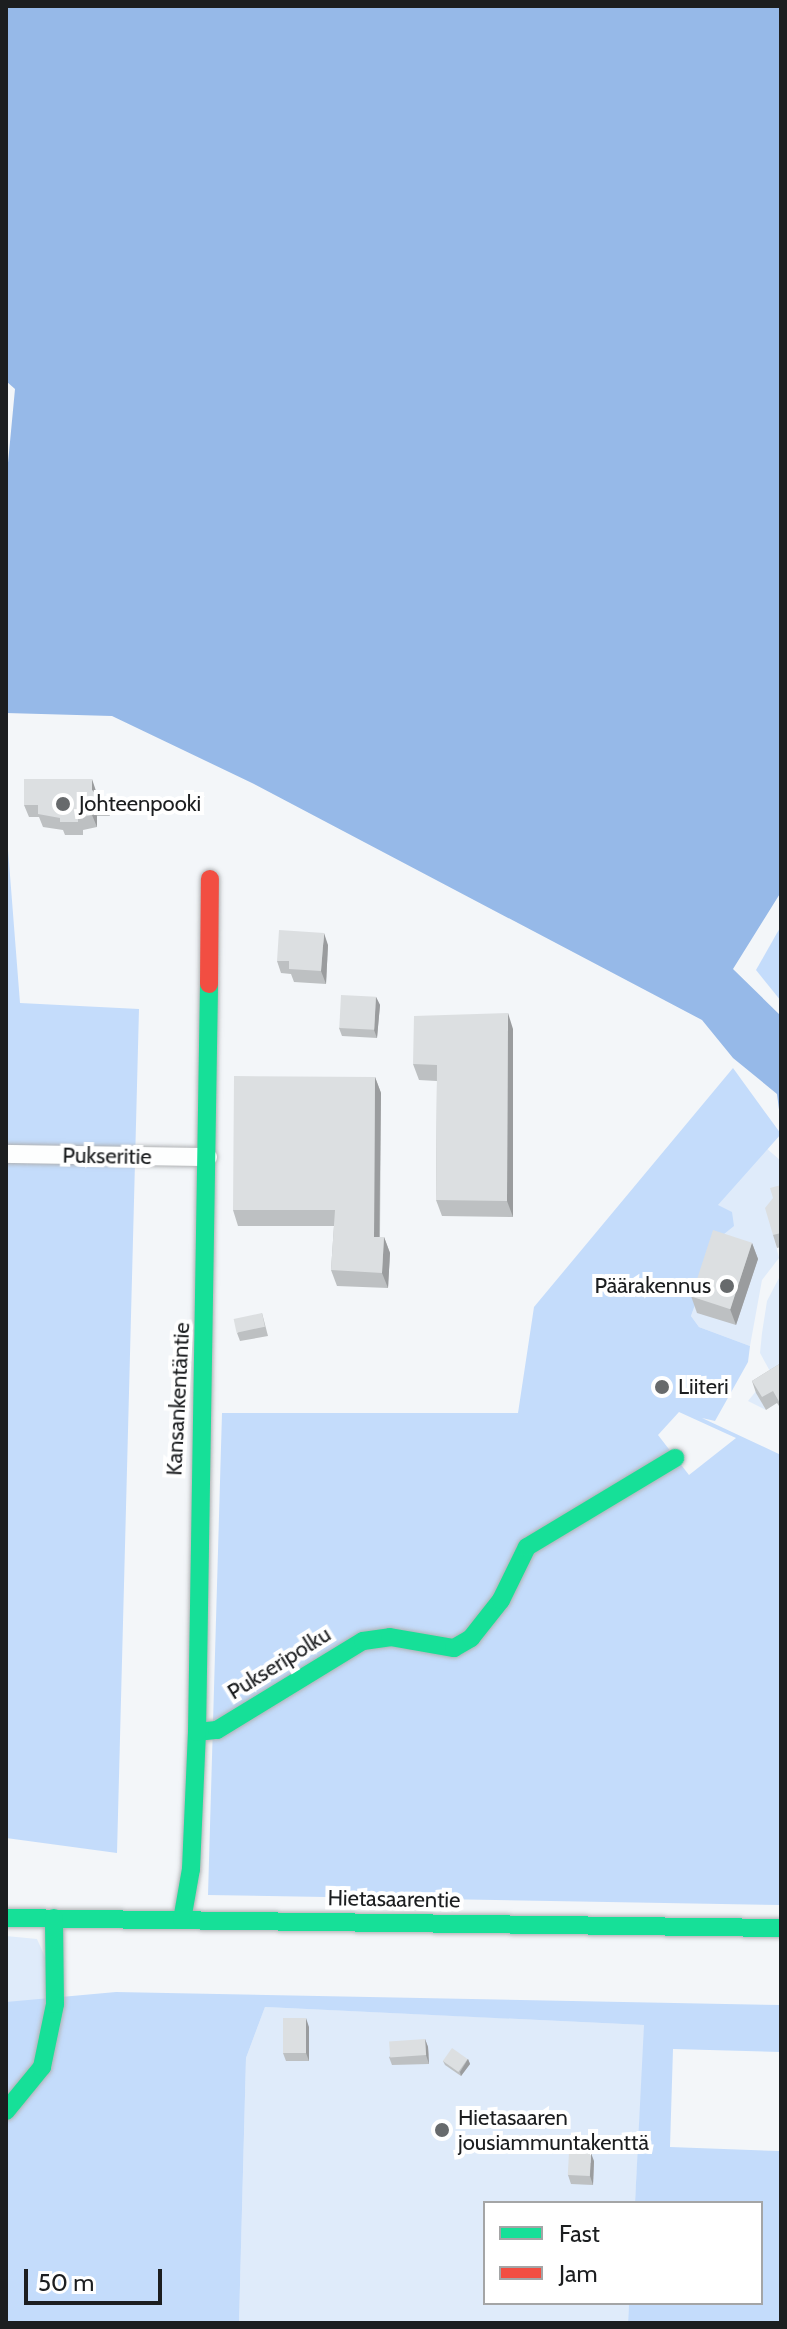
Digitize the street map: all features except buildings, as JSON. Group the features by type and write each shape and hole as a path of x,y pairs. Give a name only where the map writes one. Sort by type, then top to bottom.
{"street":[{"name":"Kansankentäntie","path":"182,1920 191,1869 197,1732 198,1455 208,1157 210,879"},
{"name":"Pukseritie","path":"6,1154 208,1157"},
{"name":"Pukseripolku","path":"197,1732 217,1730 363,1641 390,1637 434,1648 454,1648 471,1638 501,1600 527,1547 675,1458"},
{"name":"Hietasaarentie","path":"6,1918 781,1928"},
{"path":"6,2111 42,2067 55,2004 54,1918"}],"shaded area":[{"path":"6,6 781,6 781,892 733,969 781,1016 781,1125 777,1094 733,1058 702,1020 252,783 112,716 6,713 6,484 15,389 6,381"},
{"path":"6,824 20,1003 139,1009 117,1853 6,1838"},
{"path":"781,926 781,1001 756,970"},
{"path":"733,1068 781,1134 718,1205 732,1212 734,1226 719,1238 691,1316 699,1327 750,1346 748,1362 715,1421 702,1418 781,1455 781,1905 208,1895 222,1413 518,1413 534,1307","holes":["679,1412 736,1438 689,1475 658,1435"]},
{"path":"765,1147 781,1161 781,1199 770,1221 779,1258 762,1280 750,1346 699,1327 691,1316 719,1237 717,1206"},
{"path":"781,1274 781,1379 757,1393 766,1410 748,1401 771,1373 760,1353 762,1333 767,1301"},
{"path":"6,1936 37,1939 45,1957 50,2002 6,2002"},
{"path":"116,1992 781,2005 781,2052 673,2049 670,2147 779,2151 781,2096 781,2323 628,2323 629,2305 763,2305 763,2201 635,2201 644,2025 265,2007 246,2058 239,2323 6,2323 6,2002"},
{"name":"Hietasaaren jousiammuntakenttä","path":"265,2007 645,2025 635,2201 483,2201 483,2305 629,2305 628,2323 239,2323 246,2058"}],"traffic: fast":[{"path":"182,1920 191,1869 197,1732 209,984"},
{"path":"197,1732 217,1730 363,1641 390,1637 454,1648 471,1638 501,1600 527,1547 675,1458"},
{"path":"6,1918 781,1928"},
{"path":"6,2111 42,2067 55,2004 54,1918"}],"traffic: jam":[{"path":"209,984 210,879"}],"place":[{"name":"Johteenpooki","path":"63,804"},
{"name":"Päärakennus","path":"727,1286"},
{"name":"Liiteri","path":"662,1387"},
{"name":"Hietasaaren jousiammuntakenttä","path":"442,2130"}]}
